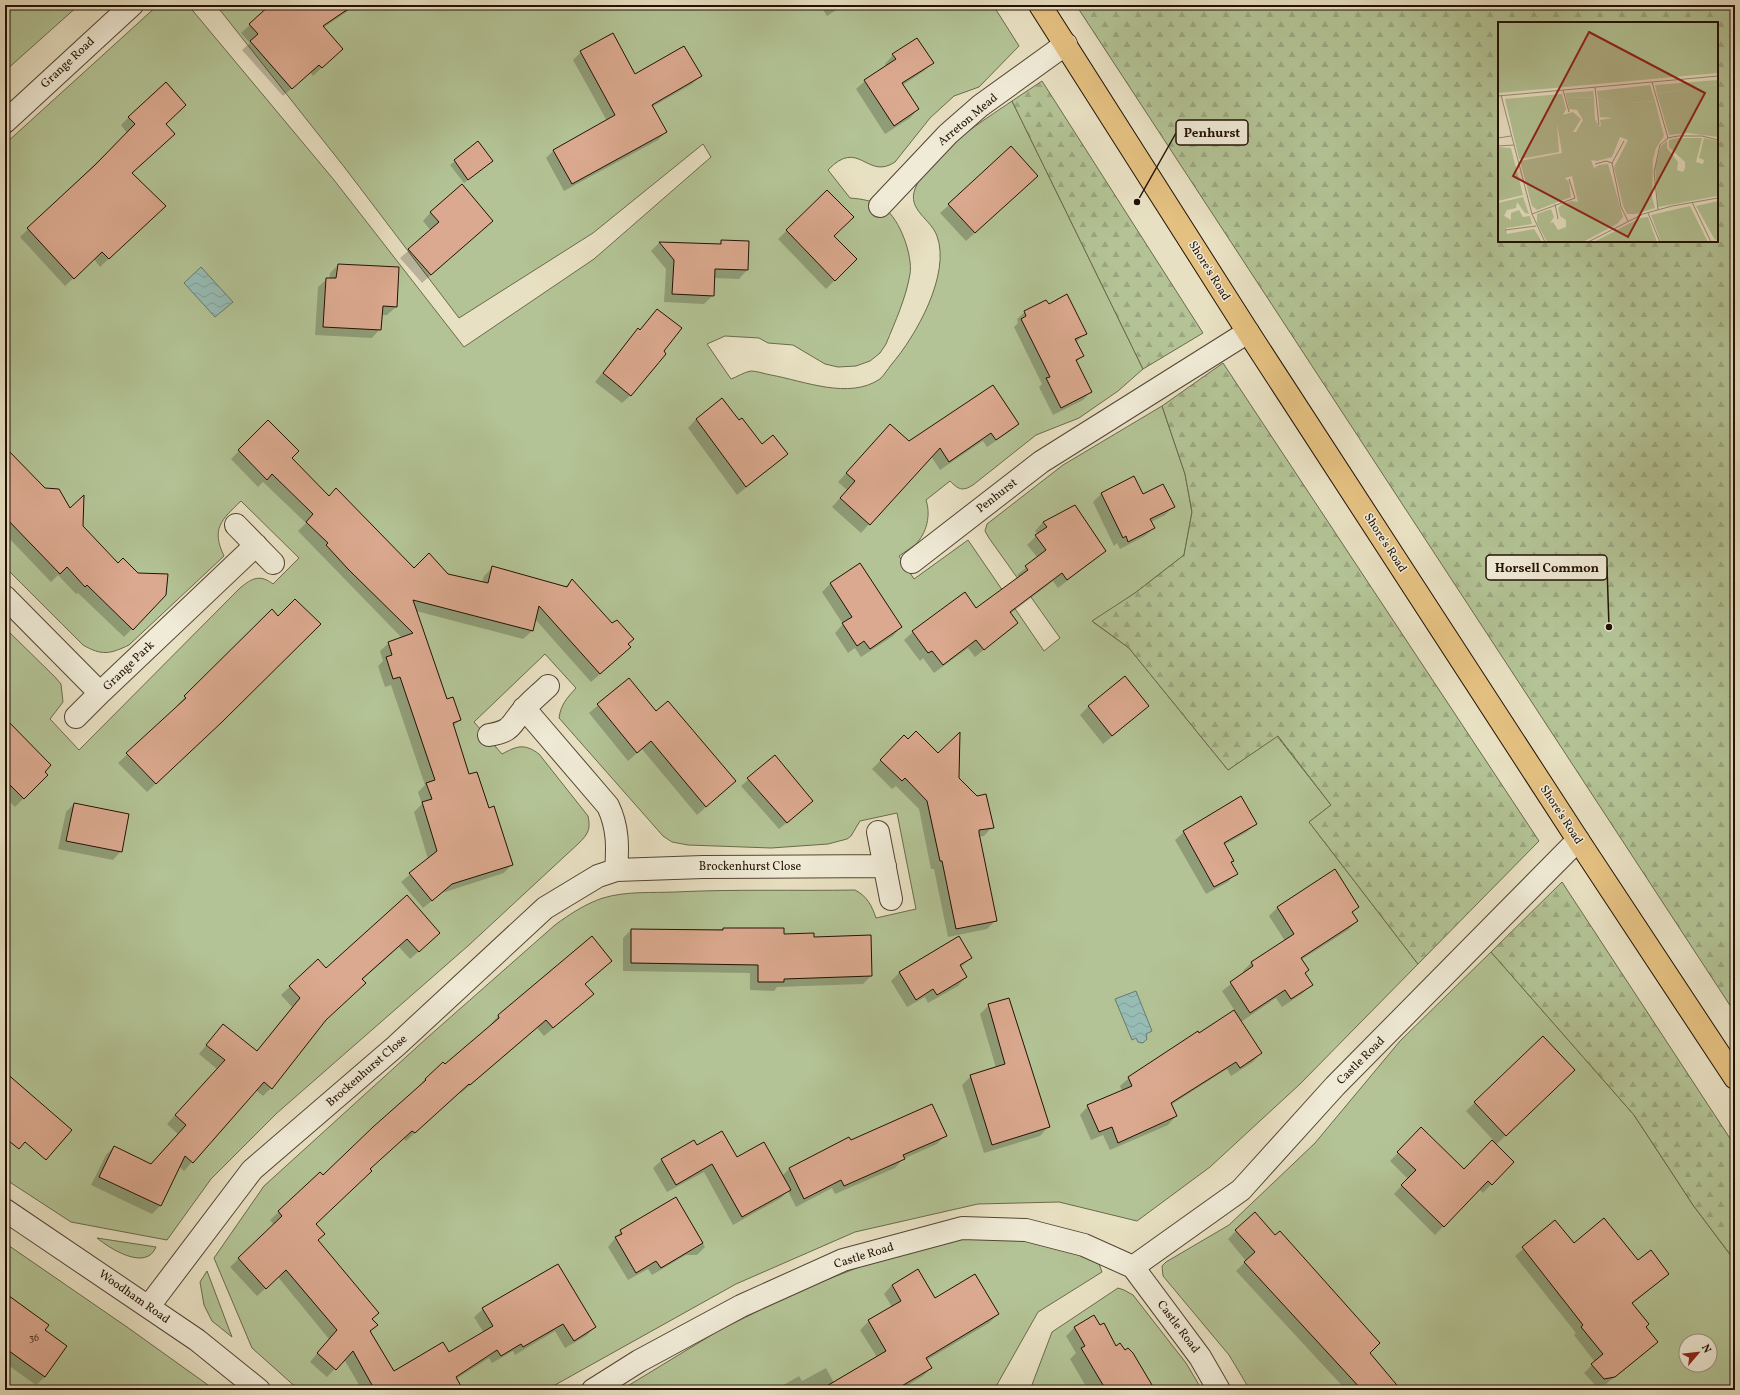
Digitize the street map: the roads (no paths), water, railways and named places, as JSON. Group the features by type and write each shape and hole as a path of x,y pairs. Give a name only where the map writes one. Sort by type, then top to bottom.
{"main road":[{"name":"Shore's Road","path":"1040,5 1248,332 1578,840 1735,1078"}],"street":[{"name":"Grange Road","path":"5,122 132,5"},
{"name":"Arreton Mead","path":"880,206 948,134 980,106 1066,44"},
{"name":"Penhurst","path":"912,562 1041,462 1248,332"},
{"path":"236,525 273,563"},
{"name":"Grange Park","path":"5,597 100,693 256,545"},
{"path":"489,734 502,733 514,724 524,708 548,686"},
{"path":"76,717 100,693"},
{"path":"524,708 608,806 613,817 616,830 618,848 616,870"},
{"path":"878,832 891,899"},
{"name":"Castle Road","path":"1133,1267 1241,1190 1336,1086 1578,840"},
{"name":"Brockenhurst Close","path":"149,1306 252,1170 396,1046 545,908 598,876 616,870 885,866"},
{"name":"Woodham Road","path":"5,1210 149,1306 197,1340 259,1390"},
{"name":"Castle Road","path":"593,1390 639,1361 741,1306 843,1260 962,1228 1026,1230 1084,1245 1133,1267 1200,1356 1219,1390"}],"water":[{"path":"201,267 233,302 215,317 184,283"},
{"path":"1136,991 1152,1031 1146,1034 1147,1039 1143,1043 1138,1042 1136,1038 1132,1040 1115,999"}],"place":[{"name":"Penhurst","path":"1137,202"},
{"name":"Horsell Common","path":"1609,627"}]}
